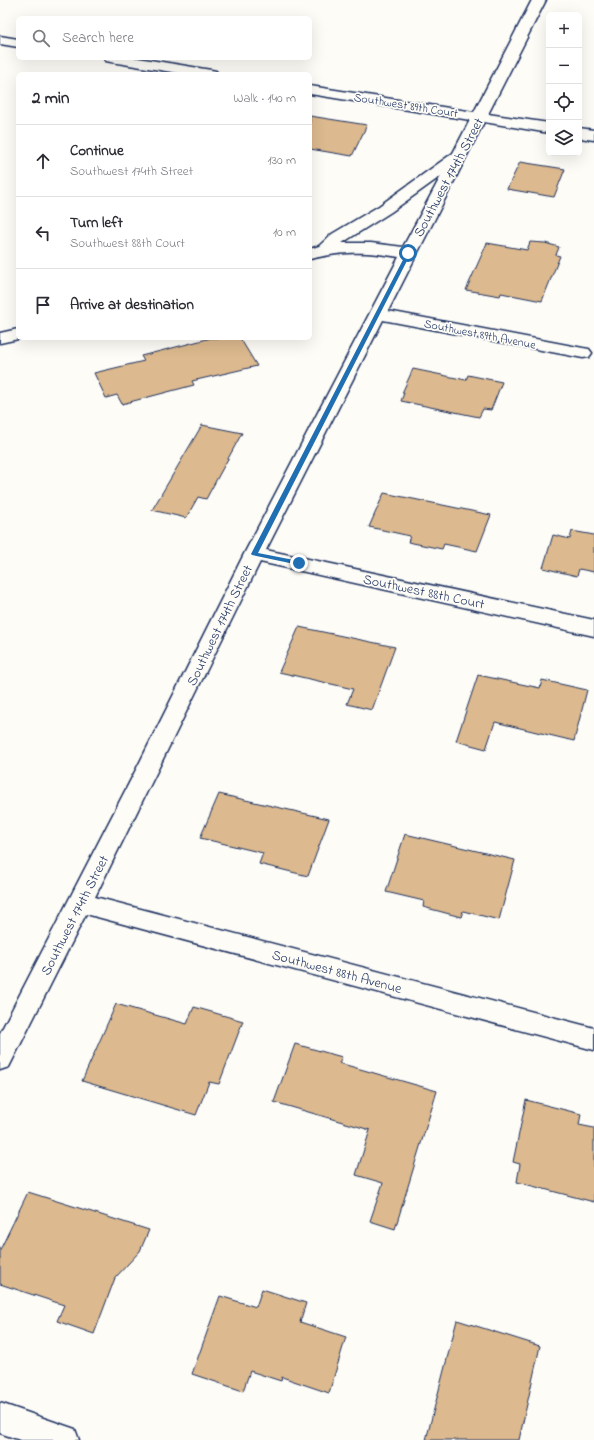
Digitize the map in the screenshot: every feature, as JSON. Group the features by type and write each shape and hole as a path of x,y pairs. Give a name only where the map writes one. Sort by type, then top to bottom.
{"street":[{"name":"Southwest 174th Street","path":"0,1060 254,554 539,0"},
{"path":"0,40 16,43"},
{"path":"124,60 198,72"},
{"name":"Southwest 89th Court","path":"312,90 546,128"},
{"path":"582,133 594,135"},
{"path":"326,248 338,237 385,209 461,154"},
{"path":"312,253 326,248 358,246 408,253"},
{"name":"Southwest 89th Avenue","path":"378,314 583,353"},
{"path":"0,338 16,334"},
{"name":"Southwest 88th Court","path":"254,554 594,628"},
{"name":"Southwest 88th Avenue","path":"80,903 594,1039"},
{"path":"0,1418 64,1440"}],"building":[{"path":"312,116 367,125 352,156 312,149"},
{"path":"520,162 565,169 554,197 507,189"},
{"path":"530,242 545,243 559,247 556,255 560,256 542,301 501,293 500,296 466,290 487,243 527,250"},
{"path":"203,340 241,340 257,366 192,381 194,385 122,404 117,395 106,398 94,373 144,361 141,356"},
{"path":"413,369 466,380 468,375 502,382 491,410 483,409 479,417 401,401 404,393 402,393"},
{"path":"202,425 242,433 206,499 198,497 186,518 152,510"},
{"path":"384,493 491,515 477,551 444,544 442,549 408,542 410,536 369,527"},
{"path":"572,531 594,535 594,572 579,569 577,576 543,568 553,535 570,539"},
{"path":"299,627 395,647 372,710 347,704 353,689 279,672"},
{"path":"478,675 540,688 542,680 587,690 574,741 495,722 486,749 456,741"},
{"path":"219,794 329,819 308,876 259,864 263,853 200,838"},
{"path":"405,834 515,860 499,920 463,911 461,917 423,907 424,901 386,892"},
{"path":"116,1004 187,1024 194,1007 243,1021 219,1084 209,1082 196,1115 82,1081"},
{"path":"295,1044 342,1057 339,1063 437,1091 395,1229 370,1221 383,1183 356,1175 370,1130 274,1102"},
{"path":"526,1100 581,1114 579,1125 594,1128 594,1202 517,1182 520,1164 513,1162"},
{"path":"28,1192 149,1230 140,1251 115,1278 94,1334 57,1321 64,1305 0,1284 0,1250"},
{"path":"262,1289 306,1303 300,1322 346,1337 329,1393 282,1377 281,1381 250,1371 243,1391 192,1374 220,1296 256,1307"},
{"path":"457,1320 540,1346 519,1440 426,1440"}],"route":[{"path":"299,563 254,554 408,253"}]}
